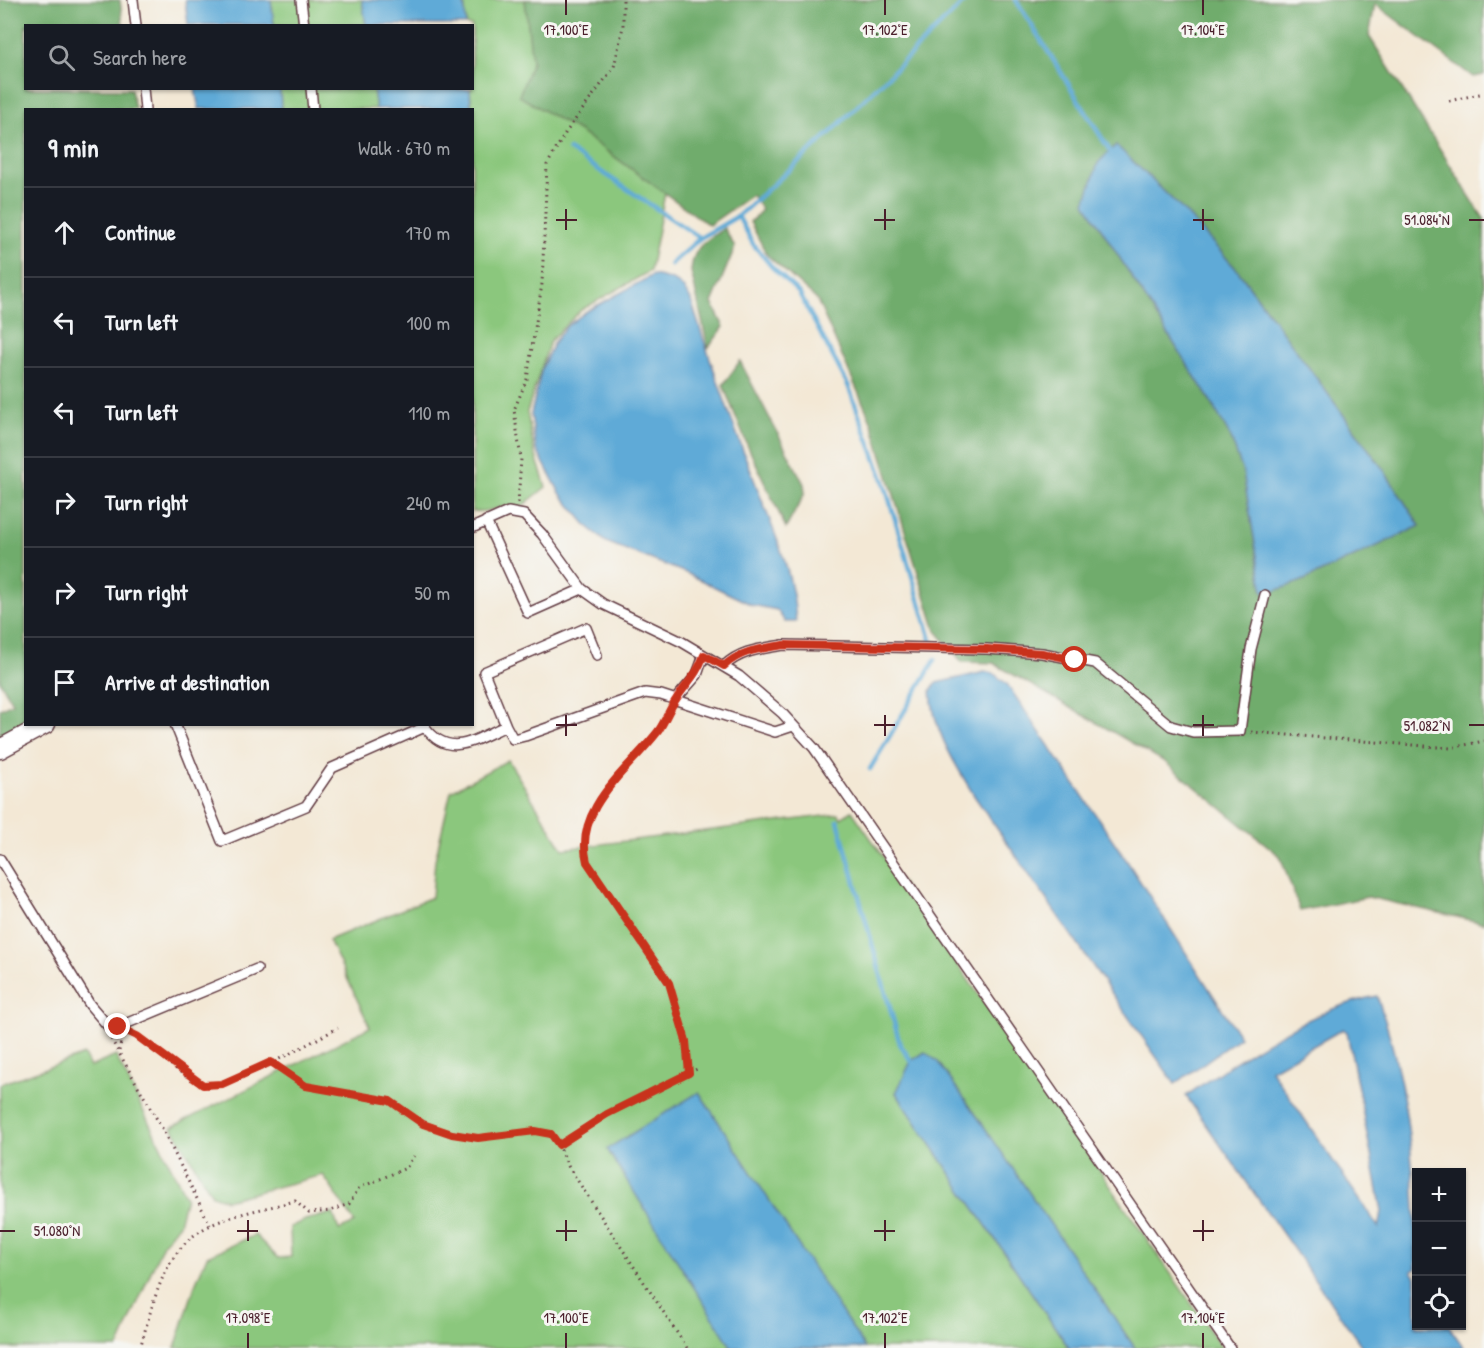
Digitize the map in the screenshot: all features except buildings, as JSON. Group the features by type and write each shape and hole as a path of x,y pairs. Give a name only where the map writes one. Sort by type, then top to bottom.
{"street":[{"path":"0,749 42,726"}],"lane":[{"path":"133,0 136,24"},
{"path":"301,0 304,24"},
{"path":"143,90 145,108"},
{"path":"311,90 313,108"},
{"path":"474,527 508,512 524,515 542,534 582,590 603,604 724,666 739,676 794,726 814,748 1230,1348"},
{"path":"486,521 528,613 582,590"},
{"path":"724,666 734,656 750,650 783,645 987,649 1042,653 1095,663 1171,726 1193,732 1240,731 1251,649 1265,595"},
{"path":"597,655 586,628 484,672 513,739 645,693 675,700 775,732 794,726"},
{"path":"675,700 697,675 704,655"},
{"path":"176,726 222,841 306,806 332,768 423,726"},
{"path":"426,726 434,739 449,746 466,743 507,726"},
{"path":"0,859 90,1005 113,1027 257,969"}],"path":[{"path":"518,514 521,459 514,410 527,379 543,284 547,165 566,132 614,67 623,27 623,0"},
{"path":"1449,101 1484,93"},
{"path":"675,700 660,729 605,793 590,816 583,841 587,862 669,983 686,1041 689,1073"},
{"path":"1240,731 1450,747 1484,741"},
{"path":"210,1225 162,1128 112,1040 113,1027 137,1036 203,1085 222,1084 338,1028"},
{"path":"271,1062 306,1086 390,1101 423,1124 452,1134 478,1138 535,1131 551,1134 559,1145 568,1166 687,1348"},
{"path":"559,1145 607,1114 699,1068"},
{"path":"140,1348 166,1270 174,1254 192,1236 210,1225 295,1201 309,1213 342,1207 349,1204 360,1188 406,1168 414,1156"}],"green space":[{"path":"0,0 120,0 123,24 24,24 24,90 131,90 135,108 24,108 24,726 30,726 0,741 0,709 12,703 0,681"},
{"path":"271,0 362,0 366,24 274,24"},
{"path":"464,0 659,0 694,43 650,271 581,310 550,341 527,412 534,450 546,487 520,508 508,507 479,512 474,511 474,108 472,108 470,90 474,90 474,24 466,24"},
{"path":"525,0 1484,0 1484,75 1473,77 1375,4 1369,36 1484,219 1484,923 1368,897 1300,911 1280,856 1165,762 993,663 962,662 936,631 871,421 817,300 767,255 750,222 762,210 752,195 709,225 580,132 519,96 532,62","holes":["1116,145 1185,212 1238,271 1383,469 1420,526 1302,581 1263,592 1243,472 1231,438 1213,405 1085,203"]},
{"path":"280,90 373,90 376,108 281,108"},
{"path":"724,228 735,247 712,303 724,327 708,348 691,271 692,263 701,245"},
{"path":"740,361 804,484 805,493 786,528 748,447 723,385"},
{"path":"508,760 563,849 839,814 841,818 852,811 1222,1348 1135,1348 938,1062 896,1093 1069,1348 175,1348 196,1282 207,1256 255,1235 278,1258 291,1257 290,1227 305,1220 333,1213 339,1230 355,1223 323,1175 226,1200 212,1195 172,1127 370,1027 329,940 432,897 435,860 451,791"},
{"path":"84,1055 90,1067 116,1056 186,1197 179,1224 163,1244 118,1348 0,1348 0,1084"}],"water":[{"path":"185,0 271,0 274,24 188,24"},
{"path":"362,0 464,0 466,24 366,24"},
{"path":"195,90 280,90 281,108 199,108"},
{"path":"373,90 470,90 471,108 376,108"},
{"path":"1116,145 1185,212 1238,271 1383,469 1420,526 1302,581 1272,592 1263,592 1243,472 1231,438 1213,405 1085,203 1098,163"},
{"path":"653,275 676,282 691,300 746,459 787,568 796,622 785,622 777,610 752,605 686,573 606,542 587,526 560,493 536,449 531,414 542,368 554,342 567,326 587,311"},
{"path":"985,672 993,673 1007,684 1127,861 1240,1037 1175,1084 975,797 946,746 935,719 931,690 936,683"},
{"path":"1377,996 1396,1062 1412,1165 1412,1330 1452,1330 1464,1348 1363,1348 1186,1096 1253,1050 1327,1011","holes":["1343,1029 1347,1032 1382,1211 1379,1228 1271,1070"]},
{"path":"925,1052 938,1062 981,1122 1135,1348 1069,1348 896,1093 911,1061"},
{"path":"699,1092 865,1348 732,1348 607,1149"}],"waterway":[{"path":"671,264 700,238 738,216 829,134 966,0"},
{"path":"1016,0 1110,151"},
{"path":"569,150 700,238"},
{"path":"738,216 753,244 772,267 799,293 848,385 884,482 932,643"},
{"path":"870,769 935,660"},
{"path":"838,821 900,1044 911,1061"}],"route":[{"path":"118,1027 137,1036 203,1085 222,1084 271,1062 306,1086 390,1101 423,1124 452,1134 478,1138 535,1131 551,1134 559,1145 571,1135 607,1114 689,1073 686,1041 669,983 587,862 583,841 590,816 605,793 660,729 675,700 697,675 704,655 724,666 734,656 750,650 783,645 987,649 1042,653 1075,660"}]}
